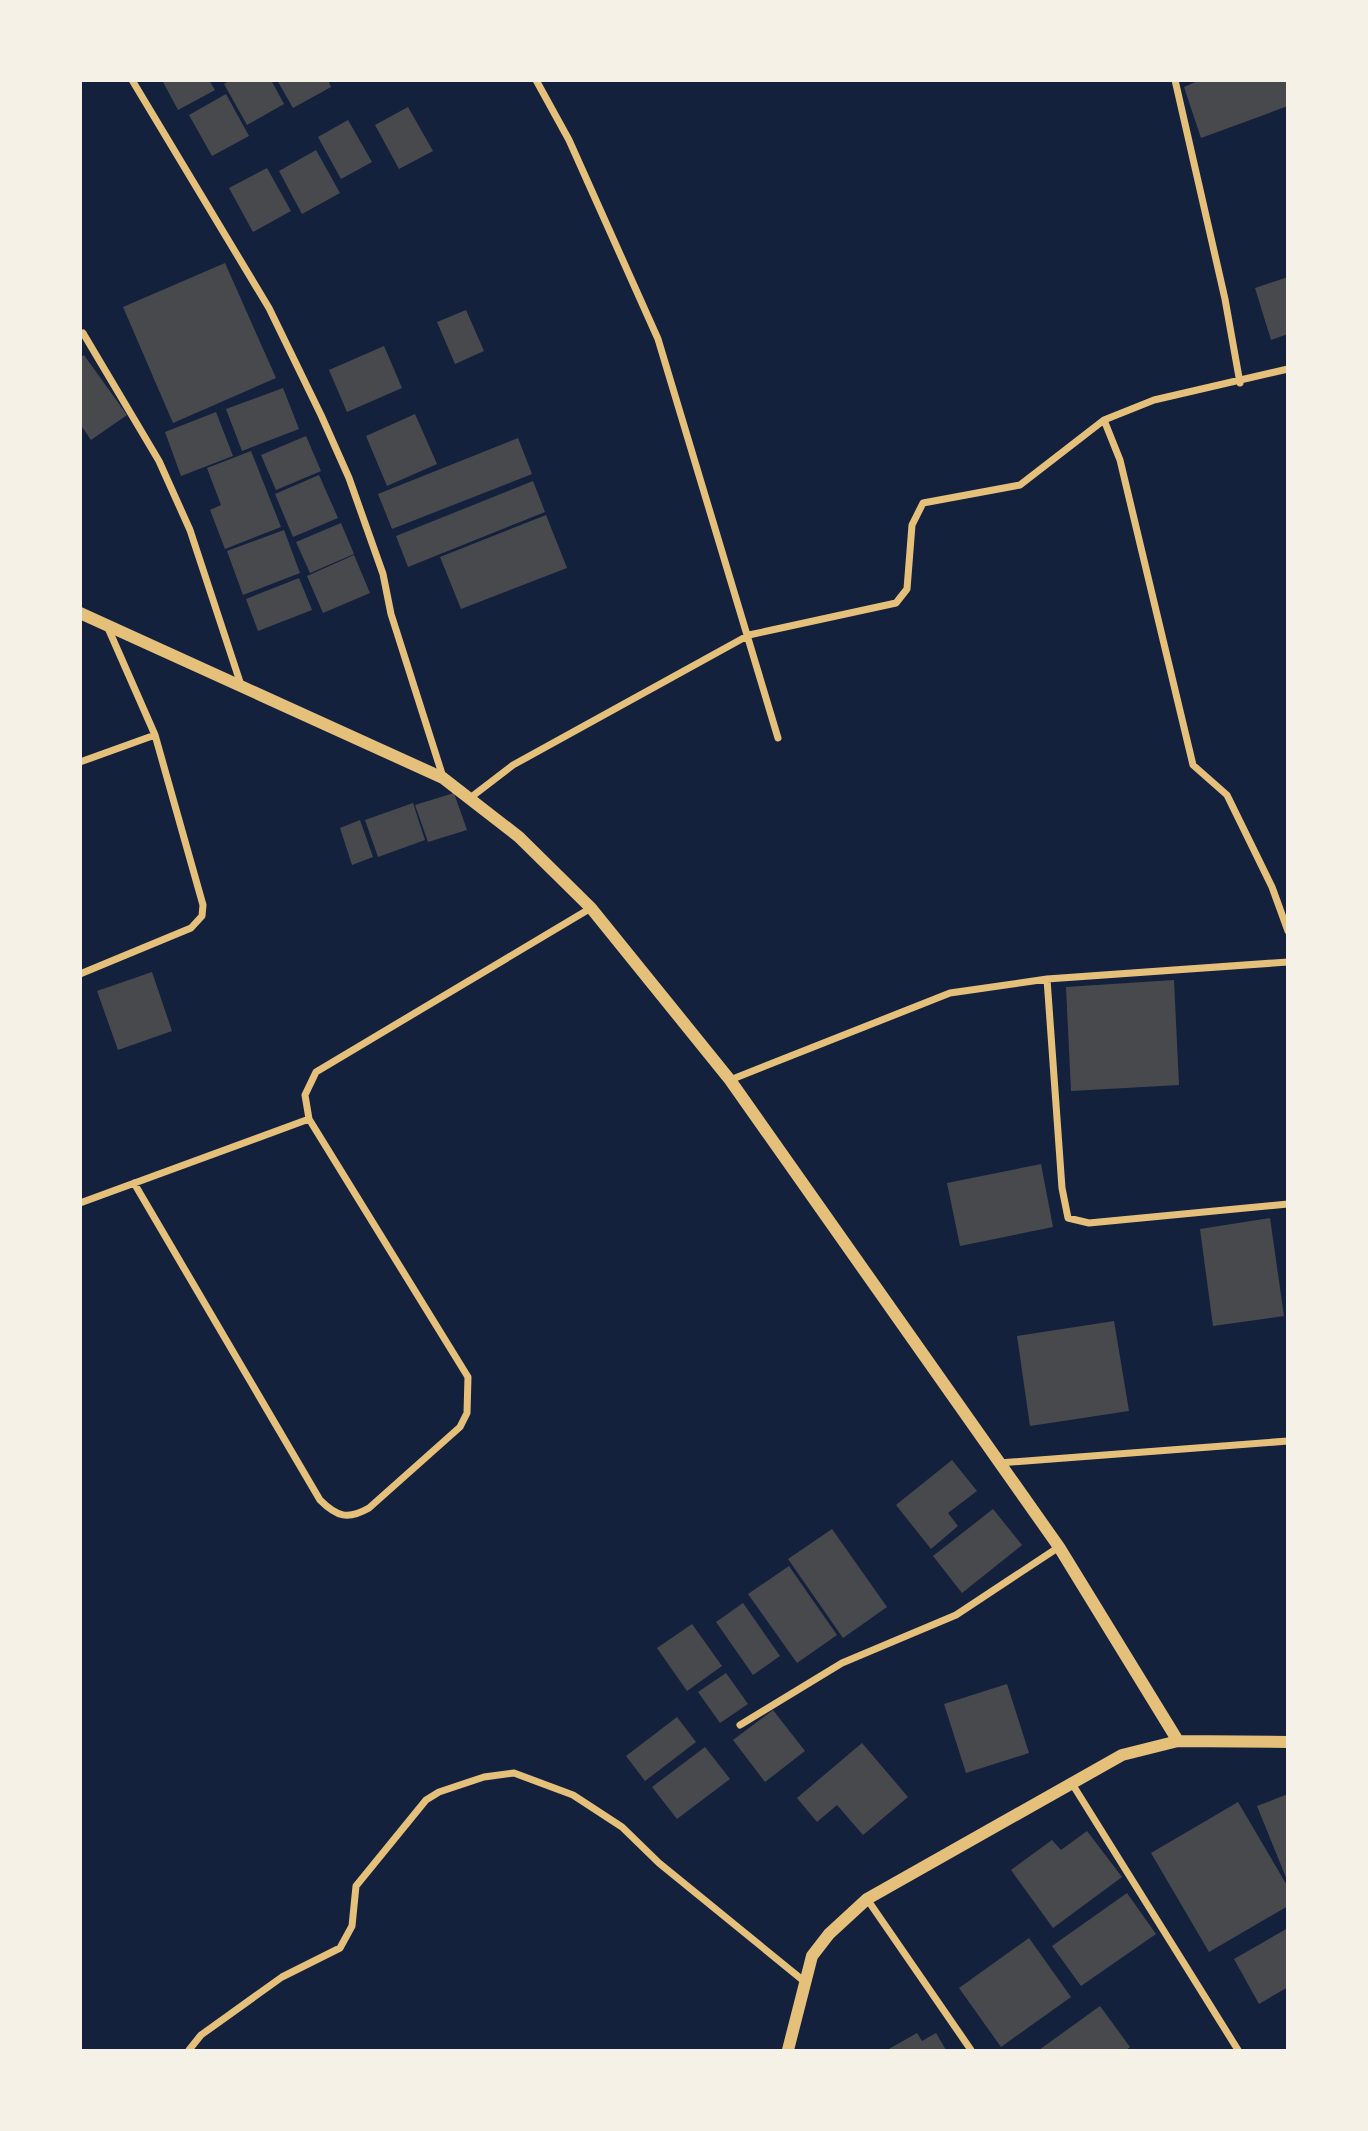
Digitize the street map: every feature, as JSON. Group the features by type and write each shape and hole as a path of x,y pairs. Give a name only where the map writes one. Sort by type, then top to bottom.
{"street":[{"path":"132,80 269,308 321,415 349,478 383,574 391,614 443,778"},
{"path":"536,80 569,140 658,339 778,738"},
{"path":"1175,80 1225,299 1240,383"},
{"path":"80,335 83,333 139,427 180,507 242,688"},
{"path":"470,798 513,765 749,635 896,603 906,589 912,525 923,503 1020,485 1104,420 1154,400 1240,383 1287,369"},
{"path":"1104,420 1120,460 1193,765 1227,795 1272,887 1287,931"},
{"path":"80,613 443,778 519,837 591,908 730,1080 1059,1547 1178,1741"},
{"path":"80,974 191,928 202,916 202,905 155,734 108,627"},
{"path":"80,762 155,734"},
{"path":"134,1183 320,1500 334,1514 354,1517 415,1470 460,1427 467,1413 468,1377 309,1119 306,1095 316,1072 591,908"},
{"path":"730,1080 950,993 1047,979 1287,962"},
{"path":"1047,979 1062,1188 1068,1218 1089,1223 1287,1204"},
{"path":"80,1203 309,1119"},
{"path":"999,1463 1287,1441"},
{"path":"740,1725 842,1663 956,1615 1059,1547"},
{"path":"789,2050 812,1956 829,1934 867,1899 1071,1781 1122,1755 1178,1741 1287,1742"},
{"path":"189,2050 201,2035 282,1977 340,1948 352,1926 356,1886 426,1800 439,1792 484,1777 514,1773 573,1796 622,1827 659,1863 806,1982"},
{"path":"1071,1781 1238,2050"},
{"path":"867,1899 971,2050"}],"building":[{"path":"162,80 209,80 215,90 178,110"},
{"path":"230,80 271,80 284,104 247,125 224,84"},
{"path":"277,80 328,80 331,87 293,108"},
{"path":"1200,80 1288,80 1288,106 1201,138 1184,87"},
{"path":"226,94 249,136 212,156 189,115"},
{"path":"408,107 433,151 399,169 375,125"},
{"path":"348,120 372,162 341,179 318,137"},
{"path":"316,150 340,193 302,214 279,171"},
{"path":"267,168 291,211 253,232 229,188"},
{"path":"225,263 276,378 173,423 123,307"},
{"path":"1288,277 1288,334 1271,340 1255,288"},
{"path":"466,310 484,351 455,364 437,322"},
{"path":"384,346 402,388 347,412 329,370"},
{"path":"84,355 127,415 91,440 80,424 80,358"},
{"path":"283,388 299,429 242,451 226,409"},
{"path":"216,412 233,456 181,476 165,432"},
{"path":"415,414 437,464 387,486 366,436"},
{"path":"306,436 321,471 276,490 261,455"},
{"path":"518,438 532,474 392,529 378,494"},
{"path":"251,451 281,527 225,549 210,510 221,505 207,468"},
{"path":"319,475 338,518 293,537 275,494"},
{"path":"533,481 545,512 408,567 396,536"},
{"path":"546,515 567,568 461,609 440,557"},
{"path":"341,523 354,554 310,573 296,542"},
{"path":"284,530 300,573 243,595 227,551"},
{"path":"354,555 370,593 323,613 307,576"},
{"path":"299,578 312,610 258,631 246,599"},
{"path":"454,793 467,830 428,842 415,805"},
{"path":"413,803 425,840 378,857 365,820"},
{"path":"360,820 373,857 352,865 340,828"},
{"path":"152,972 172,1031 118,1050 97,991"},
{"path":"1174,980 1179,1085 1071,1091 1066,987"},
{"path":"1041,1164 1053,1227 960,1246 947,1183"},
{"path":"1270,1218 1284,1316 1213,1326 1200,1229"},
{"path":"1114,1321 1129,1411 1030,1426 1017,1336"},
{"path":"952,1460 977,1491 948,1513 958,1526 931,1549 896,1505"},
{"path":"993,1509 1022,1545 962,1593 933,1556"},
{"path":"832,1529 887,1607 843,1638 788,1559"},
{"path":"789,1566 837,1635 797,1663 748,1594"},
{"path":"743,1603 780,1656 753,1675 716,1622"},
{"path":"692,1624 722,1666 687,1691 657,1648"},
{"path":"726,1673 748,1704 720,1723 698,1692"},
{"path":"1007,1684 1029,1753 966,1773 944,1704"},
{"path":"773,1710 805,1751 765,1782 733,1740"},
{"path":"677,1717 696,1742 645,1781 626,1756"},
{"path":"862,1743 908,1797 863,1835 837,1805 817,1822 797,1798"},
{"path":"705,1747 730,1779 677,1819 652,1787"},
{"path":"1288,1794 1288,1880 1287,1880 1257,1806"},
{"path":"1238,1802 1288,1887 1288,1906 1209,1952 1151,1853"},
{"path":"1087,1831 1122,1877 1053,1928 1011,1870 1052,1840 1061,1850"},
{"path":"1127,1893 1156,1934 1081,1986 1052,1946"},
{"path":"1288,1928 1288,1987 1259,2004 1234,1959"},
{"path":"1029,1938 1071,1997 1001,2047 959,1988"},
{"path":"1100,2006 1130,2047 1126,2050 1039,2050"},
{"path":"917,2033 922,2041 936,2033 946,2050 887,2050"}]}
